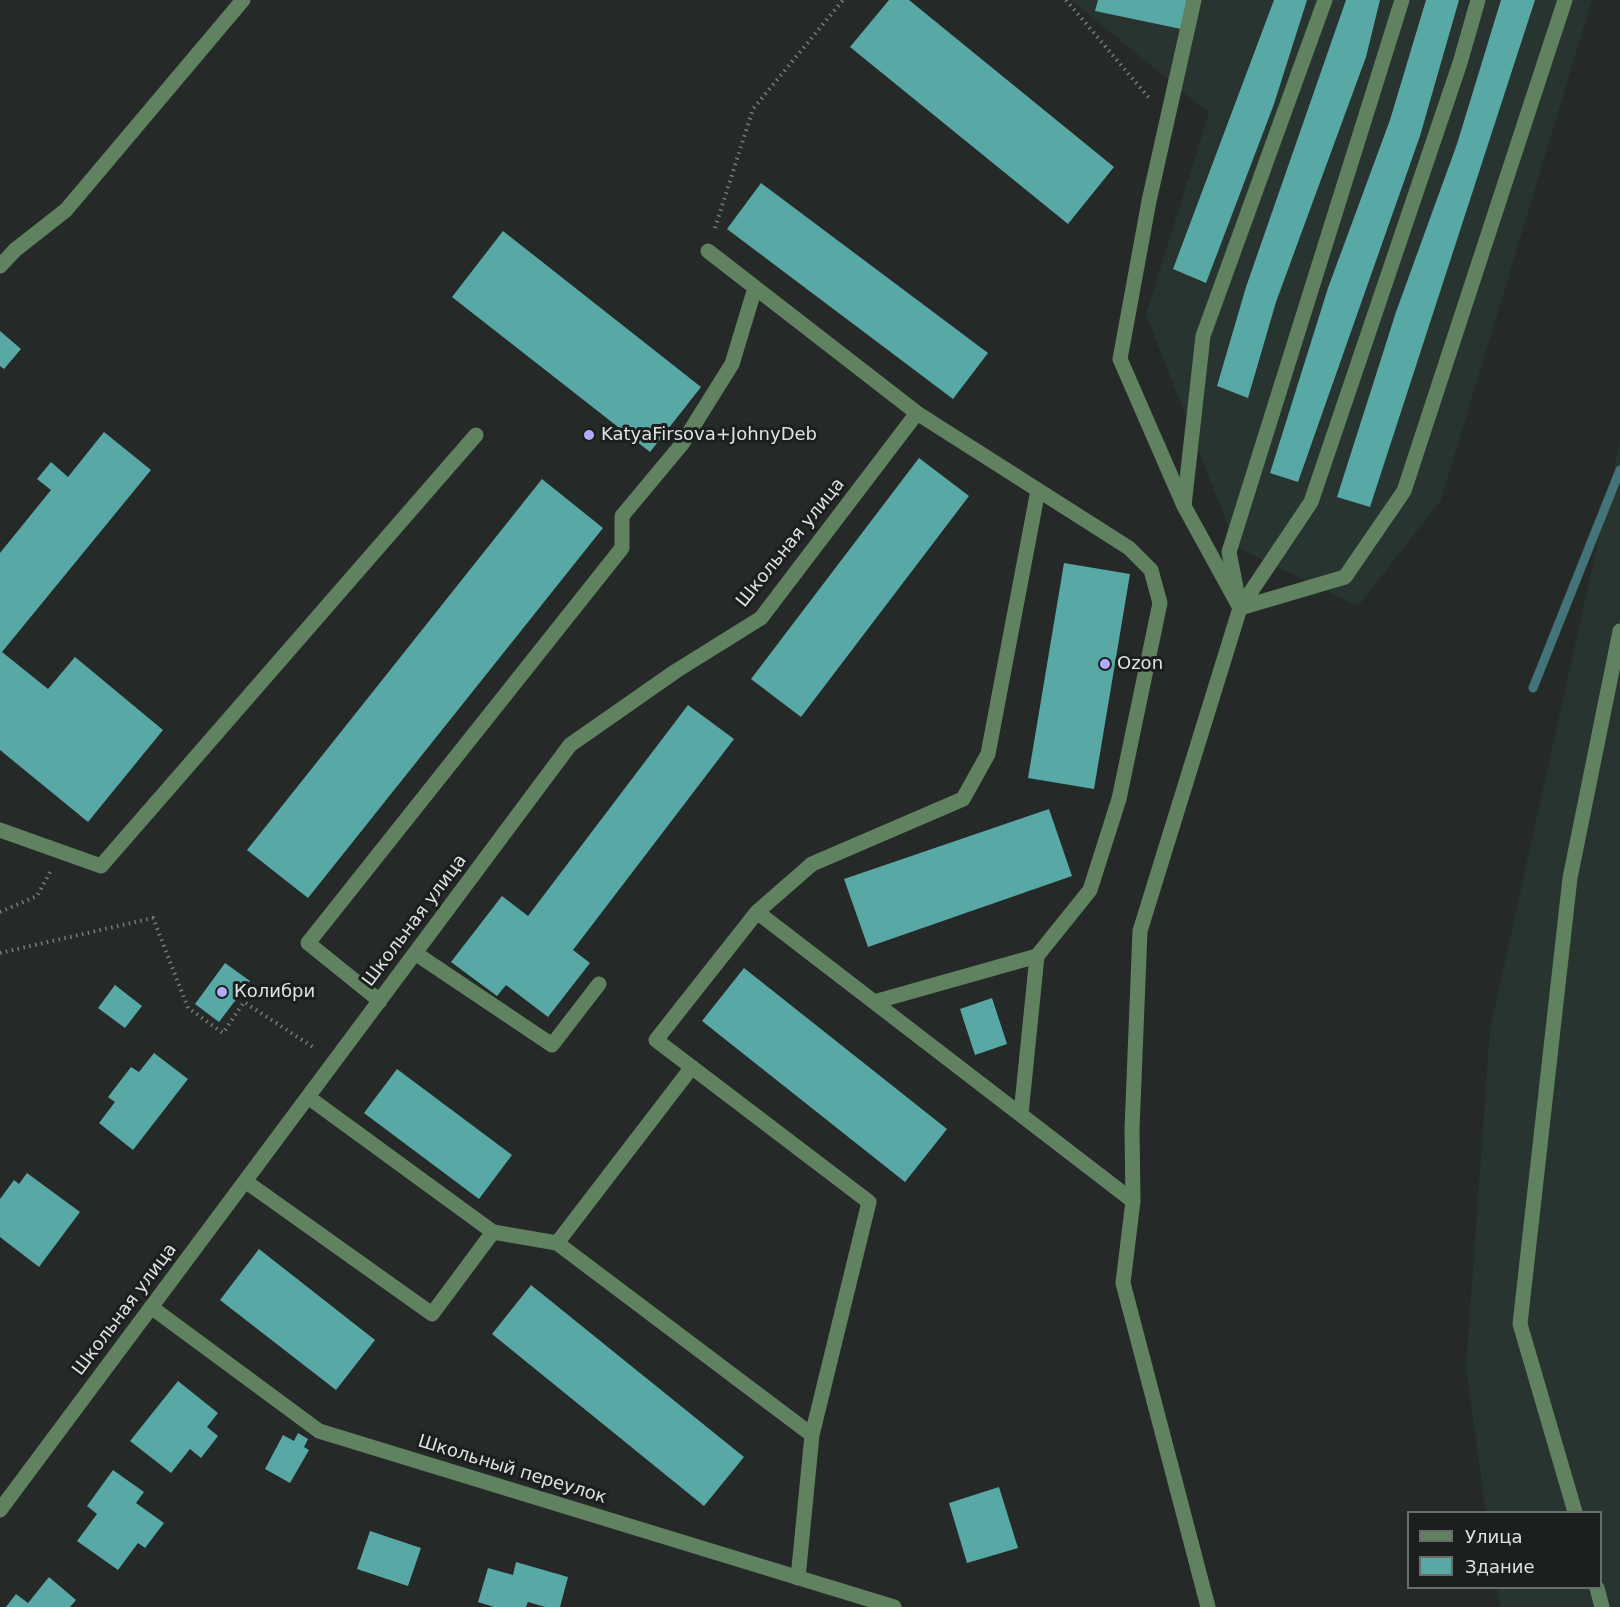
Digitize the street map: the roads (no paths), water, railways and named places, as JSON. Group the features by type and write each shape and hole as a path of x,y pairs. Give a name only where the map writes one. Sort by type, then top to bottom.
{"street":[{"path":"0,266 15,250 66,210 243,0"},
{"path":"1194,0 1167,119 1120,359 1184,506 1240,608"},
{"path":"1184,506 1203,336 1325,0"},
{"path":"1240,608 1229,552 1402,0"},
{"path":"1208,1607 1122,1283 1133,1201 1132,1129 1140,931 1240,608 1311,502 1460,63 1478,0"},
{"path":"1240,608 1345,577 1404,491 1565,0"},
{"path":"708,251 916,413 1129,548 1151,570 1160,603 1119,800 1090,890 1037,956 1021,1114"},
{"path":"380,1001 308,943 622,548 622,516 682,444 732,364 755,288"},
{"name":"Школьная улица","path":"0,1510 570,745 676,671 761,618 916,413"},
{"path":"0,830 101,866 476,435"},
{"path":"798,1578 812,1435 869,1202 656,1040 757,912 812,864 963,799 988,754 1038,490"},
{"path":"1575,1511 1520,1324 1570,878 1620,632"},
{"path":"757,912 1133,1201"},
{"path":"415,953 552,1045 599,984"},
{"path":"874,1002 1037,956"},
{"path":"557,1243 692,1067"},
{"path":"308,1097 493,1232 557,1243 812,1435"},
{"path":"245,1181 432,1314 493,1232"},
{"name":"Школьный переулок","path":"151,1307 319,1431 894,1607"},
{"path":"1598,1589 1602,1607"}],"waterway":[{"path":"1533,688 1620,470"}],"place":[{"name":"KatyaFirsova+JohnyDeb","path":"589,435"},
{"name":"Ozon","path":"1105,664"},
{"name":"Колибри","path":"222,992"}]}
